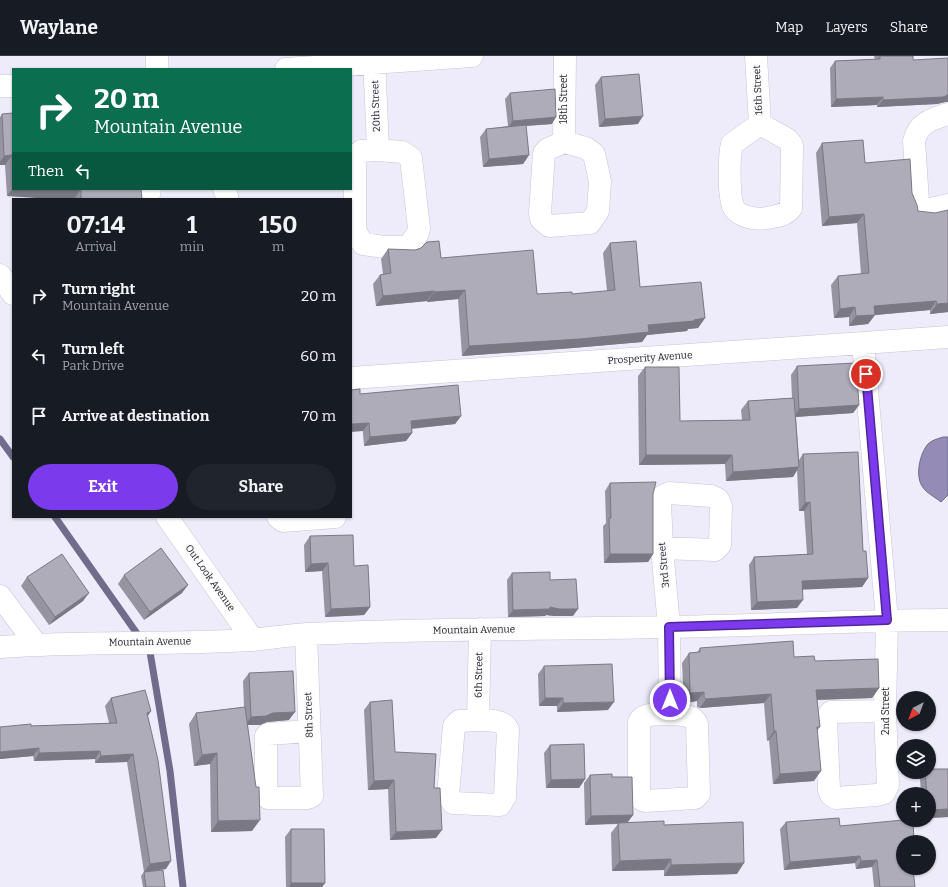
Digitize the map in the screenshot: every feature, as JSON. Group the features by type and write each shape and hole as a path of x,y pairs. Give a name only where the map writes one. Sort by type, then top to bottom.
{"street":[{"path":"156,56 157,68"},
{"path":"296,68 375,60 472,56"},
{"name":"18th Street","path":"564,142 565,56"},
{"name":"16th Street","path":"756,56 760,124"},
{"name":"20th Street","path":"375,60 378,150"},
{"path":"0,86 12,86"},
{"path":"948,114 926,122 915,135 914,141 918,202 921,208 926,210 948,205"},
{"path":"378,150 402,152 412,158 419,228 418,233 408,247 385,247 363,244 354,231 355,161 361,151 378,150"},
{"path":"0,275 12,293"},
{"name":"Prosperity Avenue","path":"352,378 864,344 948,337"},
{"name":"2nd Street","path":"864,344 887,620 885,711 888,785 884,793 876,795 836,798 831,795 826,719 832,712 885,711"},
{"name":"3rd Street","path":"662,548 715,550 720,545 721,506 718,499 710,496 669,493 663,496 660,502 662,548 669,627 670,714"},
{"name":"Out Look Avenue","path":"168,518 252,640"},
{"path":"279,518 283,521 322,518"},
{"path":"0,596 36,644"},
{"name":"Mountain Avenue","path":"0,647 36,644 252,640 306,634 480,629 669,627 887,620 948,620"},
{"name":"6th Street","path":"478,720 480,629"},
{"name":"8th Street","path":"306,634 312,796 308,798 270,799 266,796 266,736 268,734 309,731"}],"shaded area":[{"path":"943,437 948,437 948,495 941,502 928,493 922,486 919,476 919,464 928,444"}],"building":[{"path":"880,56 913,56 913,60 948,58 948,95 943,97 883,100 883,97 836,99 835,61 880,59"},
{"path":"639,74 643,116 605,119 601,77"},
{"path":"555,89 556,117 513,121 510,93"},
{"path":"12,113 12,155 4,156 2,114"},
{"path":"526,125 529,155 489,159 486,129"},
{"path":"863,140 865,163 910,159 912,193 918,211 935,213 948,210 948,303 937,304 936,301 874,306 875,315 856,316 855,307 840,309 838,276 869,273 864,214 829,217 822,143"},
{"path":"81,190 141,190 142,198 81,198"},
{"path":"439,241 441,258 533,250 537,294 572,292 572,294 615,290 610,243 636,241 640,287 701,282 705,318 694,321 648,325 649,332 580,339 469,346 465,290 434,291 383,296 380,275 391,273 388,249 415,250 421,248 427,242"},
{"path":"856,363 859,405 799,409 797,366"},
{"path":"645,367 679,367 680,421 750,420 748,401 794,398 799,467 733,472 732,455 646,455"},
{"path":"458,385 461,416 411,421 412,433 370,437 369,423 352,424 352,390 360,389 360,394"},
{"path":"858,452 863,551 866,551 868,578 802,581 803,600 757,602 754,557 813,554 810,502 805,503 803,454"},
{"path":"656,482 653,494 653,554 610,554 610,483"},
{"path":"353,535 354,566 368,565 370,607 331,609 328,563 311,564 310,536"},
{"path":"161,548 188,585 150,612 124,575"},
{"path":"62,554 89,593 55,617 27,577"},
{"path":"550,572 550,580 576,579 578,609 559,609 550,607 550,609 513,610 512,573"},
{"path":"793,641 794,657 814,656 815,661 878,659 879,688 816,690 820,727 817,727 821,771 780,774 771,694 706,699 704,697 704,692 690,693 689,653 700,652 700,648"},
{"path":"612,664 614,702 563,703 563,698 545,698 544,666"},
{"path":"293,671 295,712 273,713 266,716 251,717 249,673"},
{"path":"145,690 151,711 147,713 158,760 171,861 150,864 133,754 101,756 100,751 39,753 39,748 0,752 0,727 31,724 31,726 117,723 111,698"},
{"path":"392,700 395,752 436,754 434,788 440,788 442,830 396,832 394,780 374,781 370,702"},
{"path":"245,707 256,787 259,787 260,820 218,821 217,753 202,755 196,713"},
{"path":"584,744 585,779 551,780 550,745"},
{"path":"936,769 948,769 948,809 936,810 936,787 926,787 926,779 936,779"},
{"path":"612,774 612,777 632,777 633,815 591,816 590,775"},
{"path":"839,818 840,826 896,821 896,827 913,827 914,835 896,835 896,875 914,875 915,887 880,887 877,860 861,861 860,856 790,862 786,822"},
{"path":"664,821 664,825 743,822 744,863 671,865 671,859 620,861 618,823"},
{"path":"291,829 324,829 325,883 291,883"},
{"path":"163,870 165,887 146,887 144,872"}],"waterway":[{"path":"0,439 12,456"},
{"path":"56,518 150,652 170,771 183,887"}],"route":[{"path":"670,700 669,627 887,620 866,374"}]}
